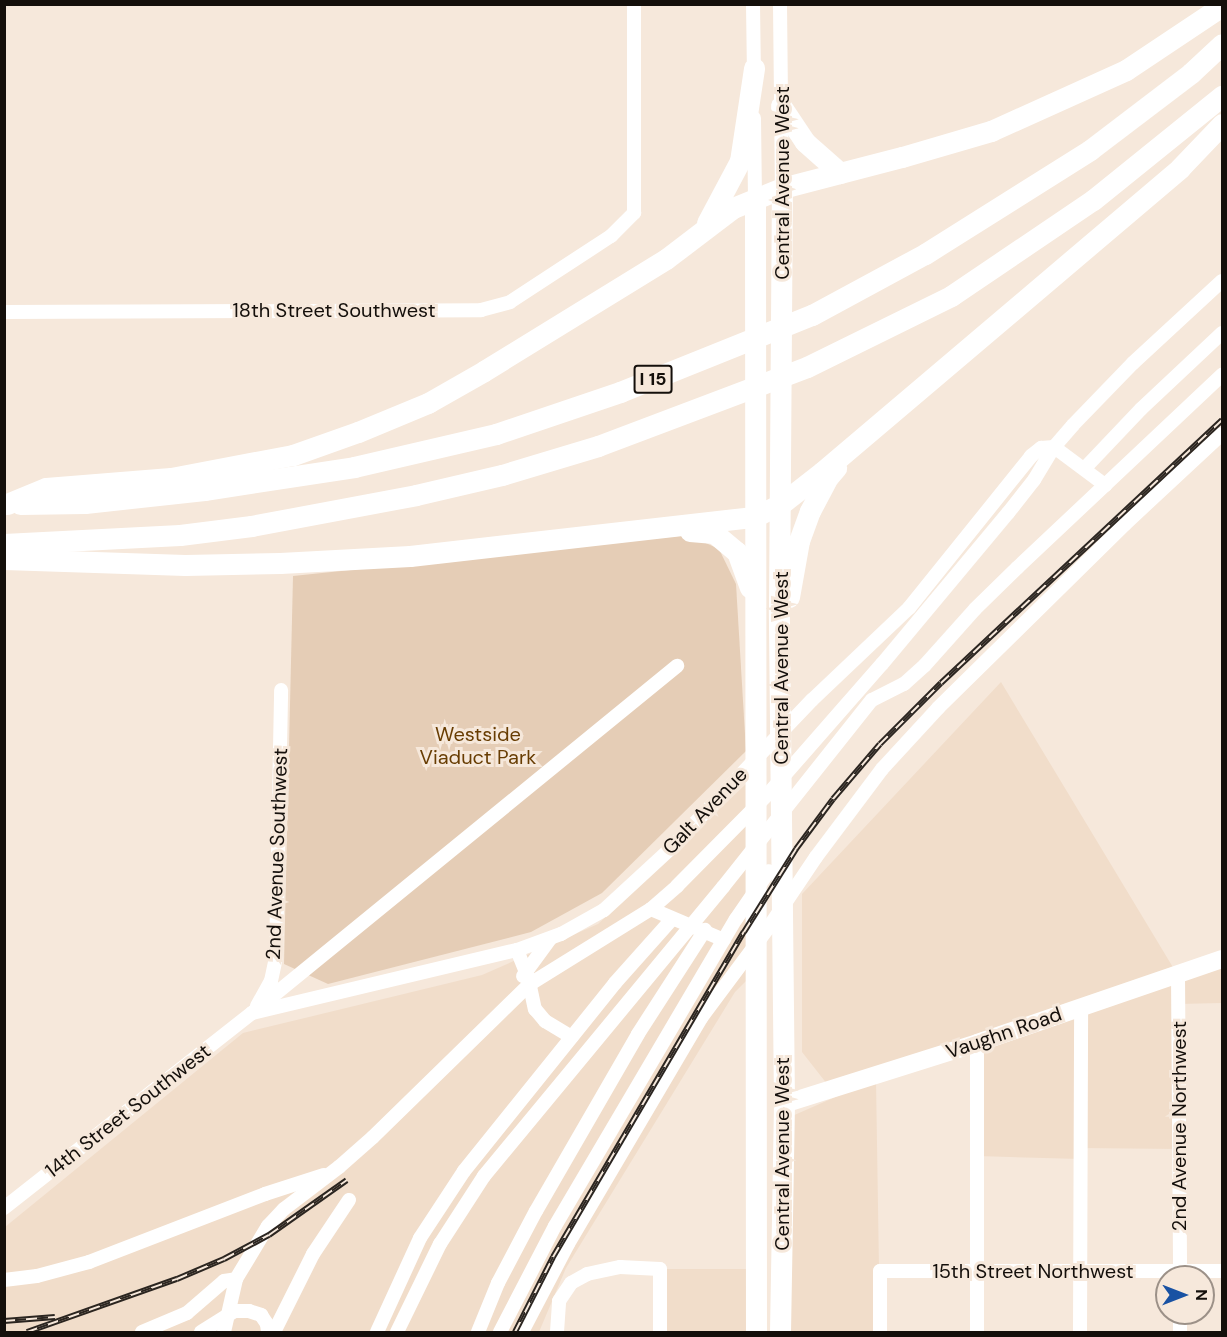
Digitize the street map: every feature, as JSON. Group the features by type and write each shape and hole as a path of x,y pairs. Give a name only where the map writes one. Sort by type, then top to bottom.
{"highway":[{"path":"6,504 46,488 171,478 293,455 429,403 666,259 733,208 782,188 991,131 1126,70 1222,6"},
{"name":"I 15","path":"6,504 85,502 204,490 354,467 496,434 631,388 812,315 925,254 1090,150 1191,73 1222,44"},
{"path":"702,233 740,161 754,68"},
{"name":"I 15","path":"4,544 180,535 250,526 427,493 502,475 598,446 807,367 951,296 1093,200 1222,96"},
{"path":"781,106 805,142 840,173"},
{"path":"4,559 185,565 410,556 754,517 781,504 879,422 1162,184 1222,124"},
{"name":"Central Avenue West","path":"780,1332 784,1104 780,642 782,188"},
{"name":"Central Avenue West","path":"755,200 756,930 761,1041 756,1332"},
{"path":"780,642 799,541 810,511 829,476 879,422"},
{"path":"660,528 714,533 737,552 755,601"},
{"path":"756,1269 768,1132 774,1113 784,1104 775,1095 770,1082 761,1041"}],"main road":[{"name":"Vaughn Road","path":"784,1104 977,1043 1222,959"}],"street":[{"name":"18th Street Southwest","path":"4,312 481,310 510,302 611,236 634,213 634,4"},
{"name":"Central Avenue West","path":"753,4 755,200"},
{"name":"Central Avenue West","path":"780,4 782,188"},
{"path":"528,978 651,909 731,833 813,744 1008,513 1034,480 1054,447 1133,363 1222,281"},
{"path":"1084,468 1141,409 1222,333"},
{"path":"397,1332 440,1244 484,1176 691,926 872,700 904,684 925,665 975,609 1222,375"},
{"path":"522,1332 568,1244 701,1018 882,769 938,708 1125,524 1222,434"},
{"path":"1054,447 1106,485"},
{"name":"Galt Avenue","path":"252,1013 517,950 552,937 604,910 669,850 812,700 909,608 1031,456 1041,448 1054,447"},
{"name":"14th Street Southwest","path":"4,1208 252,1013 677,666"},
{"name":"2nd Avenue Southwest","path":"252,1013 271,981 276,957 281,690"},
{"path":"500,1332 555,1226 724,940 769,871"},
{"path":"651,909 724,940"},
{"path":"377,1332 420,1238 440,1205 488,1139 672,919"},
{"path":"478,1332 502,1274 536,1211 638,1034 705,930"},
{"path":"224,1332 236,1279 268,1226 285,1209 339,1167 498,1016 528,978 552,937"},
{"path":"517,950 528,978 535,1009 540,1017 572,1037"},
{"name":"2nd Avenue Northwest","path":"1178,974 1180,1265"},
{"path":"1080,1332 1081,1007"},
{"path":"977,1043 977,1332"},
{"path":"4,1280 37,1276 89,1262 339,1167"},
{"path":"274,1332 314,1254 349,1200"},
{"path":"557,1332 559,1301 571,1283 587,1274 620,1267 660,1269 660,1332"},
{"name":"15th Street Northwest","path":"880,1332 880,1271 1080,1270 1155,1273"},
{"path":"142,1332 187,1313 224,1281 236,1279"},
{"path":"201,1332 228,1314 249,1311 261,1315 267,1324 268,1332"}],"shaded area":[{"path":"1001,682 1177,974 1222,959 1222,1003 1178,1004 1179,1149 1081,1148 1080,1159 977,1156 977,1044 876,1080 880,1332 780,1332 783,1120 872,1081 831,1089 802,1052 802,894"},
{"path":"746,784 747,980 735,992 566,1268 539,1332 5,1332 5,1227 243,1033 482,975 598,924"},
{"path":"660,1269 756,1269 756,1332 660,1332"}],"green space":[{"name":"Westside Viaduct Park","path":"688,535 719,549 736,584 746,751 602,893 531,932 328,984 284,964 293,576"}],"railway":[{"path":"515,1332 553,1257 744,932 796,849 833,799 880,744 941,683 1222,420"},
{"path":"27,1332 177,1279 224,1259 269,1235 347,1180"},
{"path":"4,1321 55,1317"}]}
